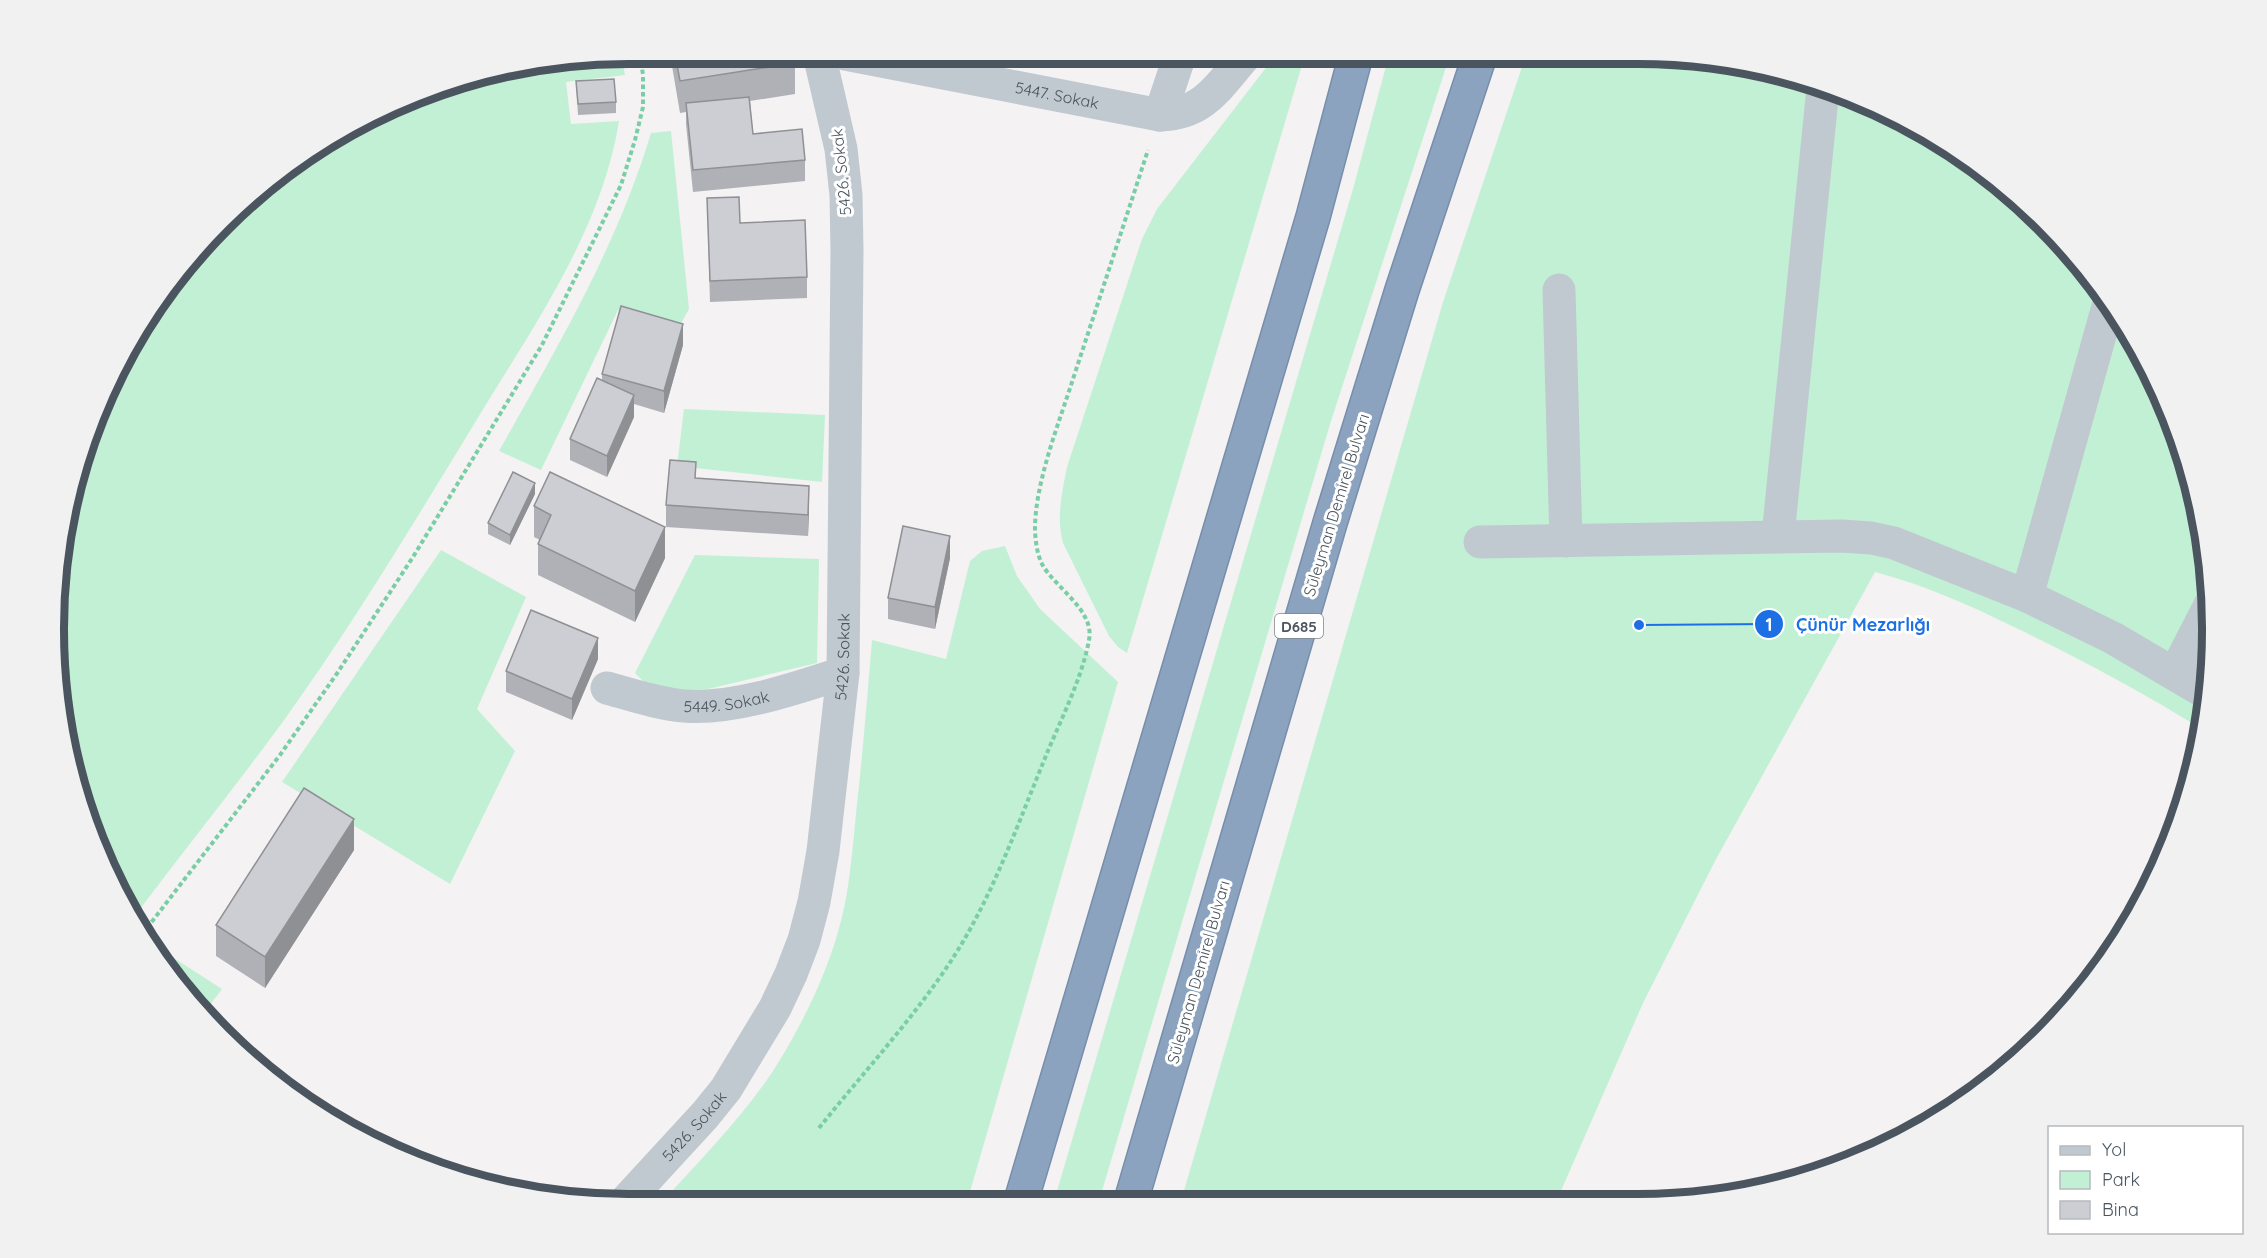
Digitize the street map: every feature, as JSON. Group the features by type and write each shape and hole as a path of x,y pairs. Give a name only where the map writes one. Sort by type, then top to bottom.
{"highway":[{"path":"1023,1194 1313,217 1354,64"},
{"name":"Süleyman Demirel Bulvarı","path":"1133,1194 1330,523 1402,290 1477,64"}],"street":[{"name":"5426. Sokak","path":"632,1194 726,1089 775,1008 804,940 823,851 843,673 847,378 846,195 837,126 822,64"},
{"name":"5447. Sokak","path":"896,64 1160,116 1178,115 1201,103 1214,93 1238,64"},
{"path":"1160,116 1177,64"},
{"path":"1778,536 1822,95"},
{"path":"1558,290 1566,541"},
{"path":"2027,596 2106,314"},
{"path":"1480,542 1842,536 1894,543 2027,596 2113,638 2199,689"},
{"path":"2175,674 2202,621"},
{"name":"5449. Sokak","path":"607,688 668,704 709,706 775,693 843,673"}],"path":[{"path":"149,925 273,764 338,672 413,557 543,345 625,173 636,140 643,107 641,64"},
{"path":"819,1128 924,998 972,925 1004,859 1080,671 1090,636 1088,622 1043,564 1036,549 1036,510 1059,423 1160,116"}],"green space":[{"path":"623,64 625,75 566,82 571,124 619,121 598,199 565,272 360,608 282,723 139,910 107,845 84,775 69,703 64,629 69,555 84,483 107,413 140,347 181,285 230,230 285,181 347,140 413,107 483,84 555,69"},
{"path":"1271,64 1302,64 1127,653 1118,647 1109,636 1063,543 1060,514 1067,467 1142,239 1157,209"},
{"path":"1387,64 1447,64 1331,421 1101,1194 1056,1194 1353,189"},
{"path":"1523,64 1638,64 1712,69 1748,75 1819,94 1854,107 1920,140 1982,181 2037,230 2062,257 2107,315 2127,347 2160,413 2183,483 2198,555 2202,629 2201,666 2194,724 2108,675 1995,618 1928,589 1875,572 1715,861 1643,1003 1560,1194 1183,1194 1443,302"},
{"path":"671,131 689,309 679,327 618,310 541,470 499,451 563,336 603,257 637,175 651,133"},
{"path":"684,409 825,415 822,482 677,466"},
{"path":"1005,546 1017,576 1040,609 1118,682 969,1194 669,1194 734,1123 761,1089 798,1028 830,958 844,910 850,874 872,640 946,659 970,561 982,551"},
{"path":"441,550 526,597 477,709 515,751 450,884 282,782"},
{"path":"695,555 819,559 817,663 708,689 683,691 644,682 635,673"},
{"path":"168,954 222,989 209,1006"}],"building":[{"path":"677,64 789,64 680,81"},
{"path":"614,79 616,102 578,104 576,81"},
{"path":"749,97 753,134 802,129 805,160 693,170 686,103"},
{"path":"739,197 740,223 805,220 807,277 710,281 707,198"},
{"path":"621,306 683,324 664,391 602,374"},
{"path":"597,378 634,395 607,456 570,439"},
{"path":"670,460 696,462 695,478 809,486 808,515 666,505"},
{"path":"513,472 535,483 510,535 488,523"},
{"path":"550,472 665,527 635,591 538,544 551,515 534,506"},
{"path":"903,526 950,536 935,607 888,598"},
{"path":"531,610 598,638 572,699 506,671"},
{"path":"304,788 354,819 265,957 216,925"}],"place":[{"name":"Çünür Mezarlığı","path":"1639,625"}]}
